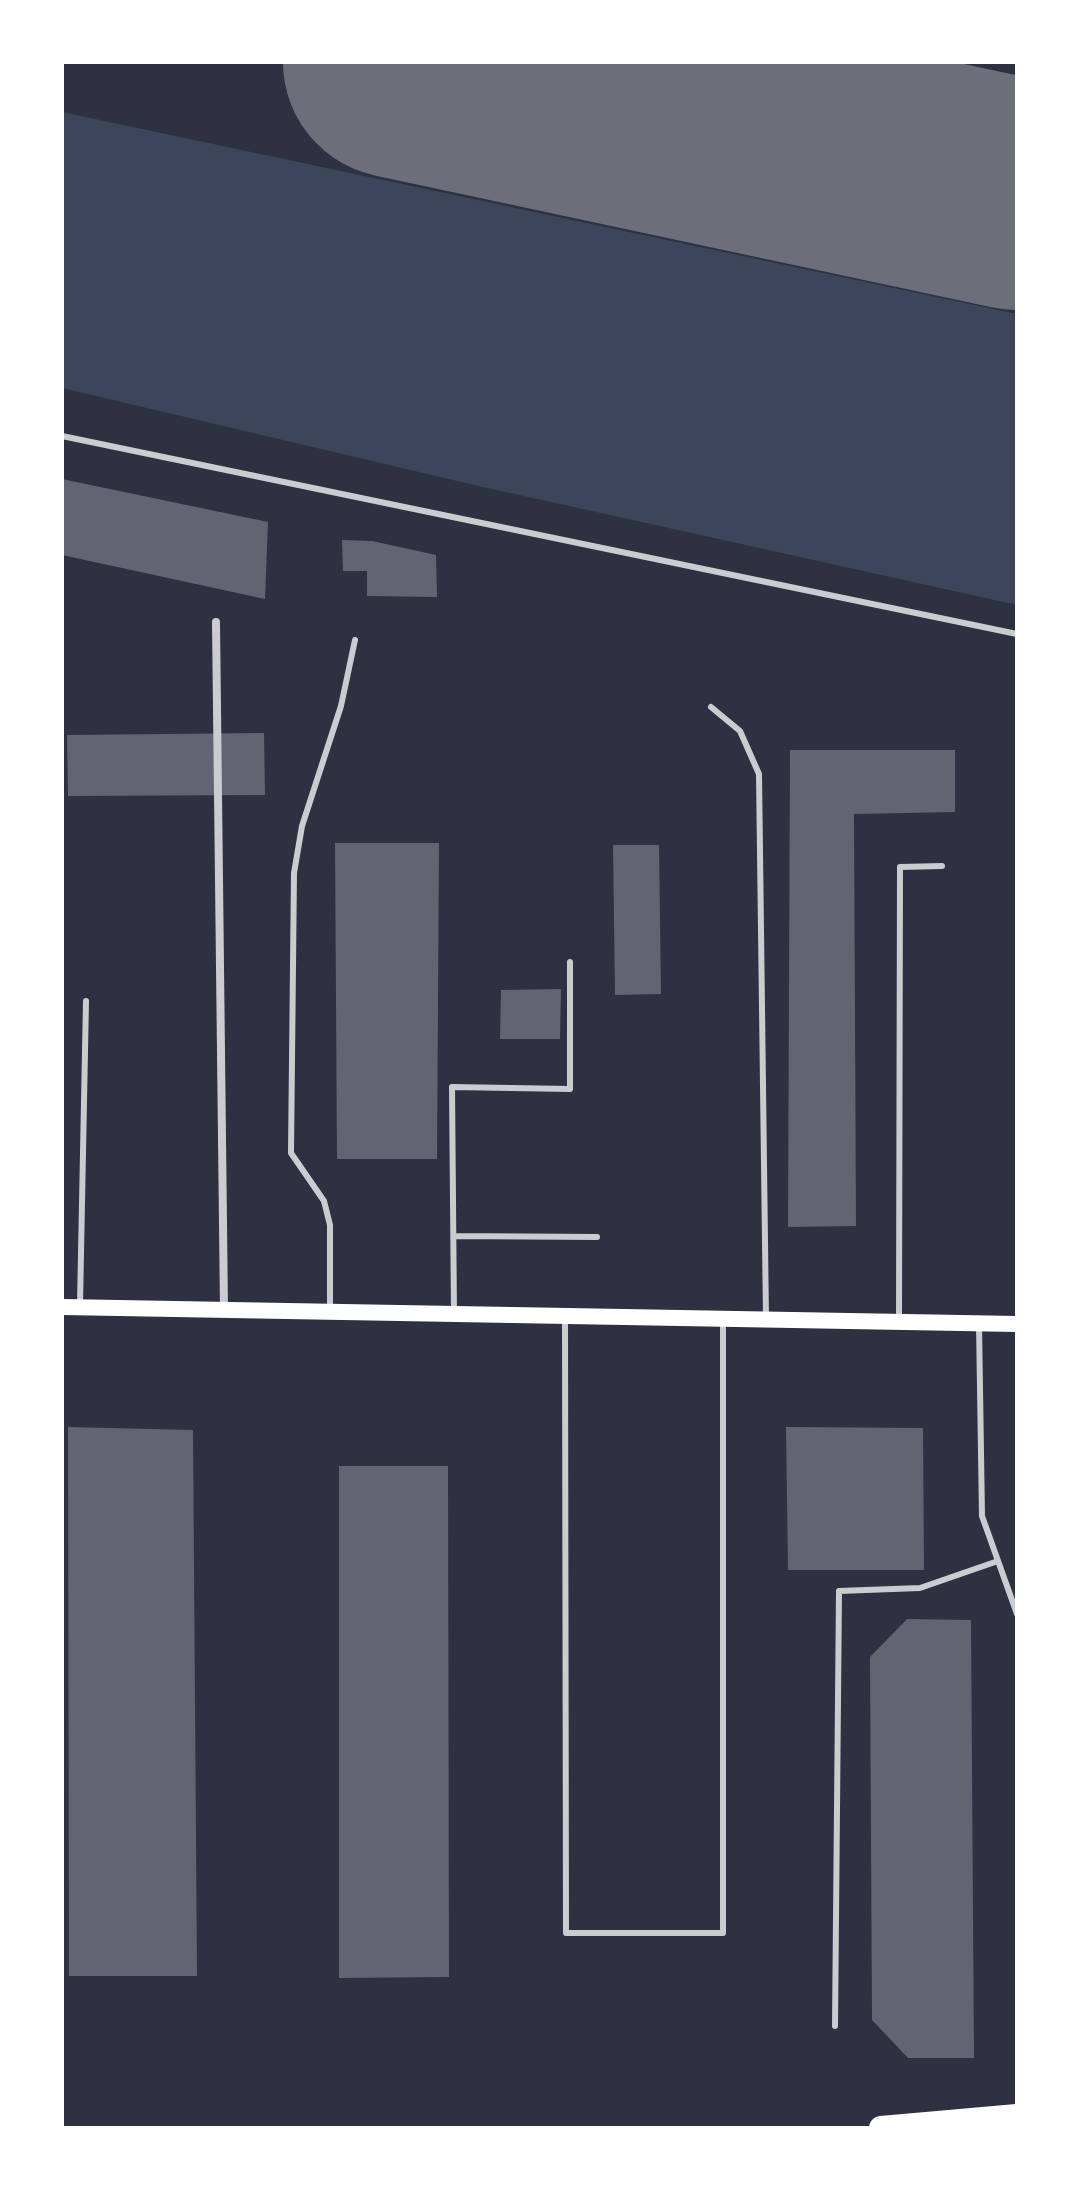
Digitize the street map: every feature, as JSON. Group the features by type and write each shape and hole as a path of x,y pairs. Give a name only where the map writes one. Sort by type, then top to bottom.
{"highway":[{"path":"881,2128 1017,2116"}],"main road":[{"path":"62,1307 1017,1324"}],"street":[{"path":"216,622 224,1310"}],"lane":[{"path":"62,436 1017,634"},
{"path":"330,1311 330,1225 324,1201 291,1153 294,873 302,826 341,706 355,640"},
{"path":"711,707 740,731 759,774 766,1319"},
{"path":"899,1322 900,867 942,866"},
{"path":"454,1314 452,1087 570,1089 570,962"},
{"path":"80,1307 86,1001"},
{"path":"454,1236 597,1237"},
{"path":"565,1316 566,1933 723,1933 723,1319"},
{"path":"979,1323 982,1516 1017,1614"},
{"path":"835,2026 839,1591 920,1588 998,1561"}],"shaded area":[{"path":"62,112 1017,314 1017,605 474,485 62,388"}],"building":[{"path":"62,479 268,522 265,599 62,555"},
{"path":"342,540 372,541 436,555 437,597 367,596 367,571 343,571"},
{"path":"264,733 265,795 68,796 67,735"},
{"path":"790,750 955,750 955,812 854,814 856,1226 788,1227"},
{"path":"335,843 439,843 437,1159 337,1159"},
{"path":"613,845 659,845 661,994 615,995"},
{"path":"561,989 560,1039 500,1039 501,990"},
{"path":"68,1427 193,1430 197,1976 69,1976"},
{"path":"786,1427 923,1428 924,1570 788,1570"},
{"path":"339,1466 448,1466 449,1977 339,1978"},
{"path":"907,1619 971,1620 974,2058 908,2058 872,2020 870,1657"}],"runway":[{"path":"399,62 1017,194"}]}
